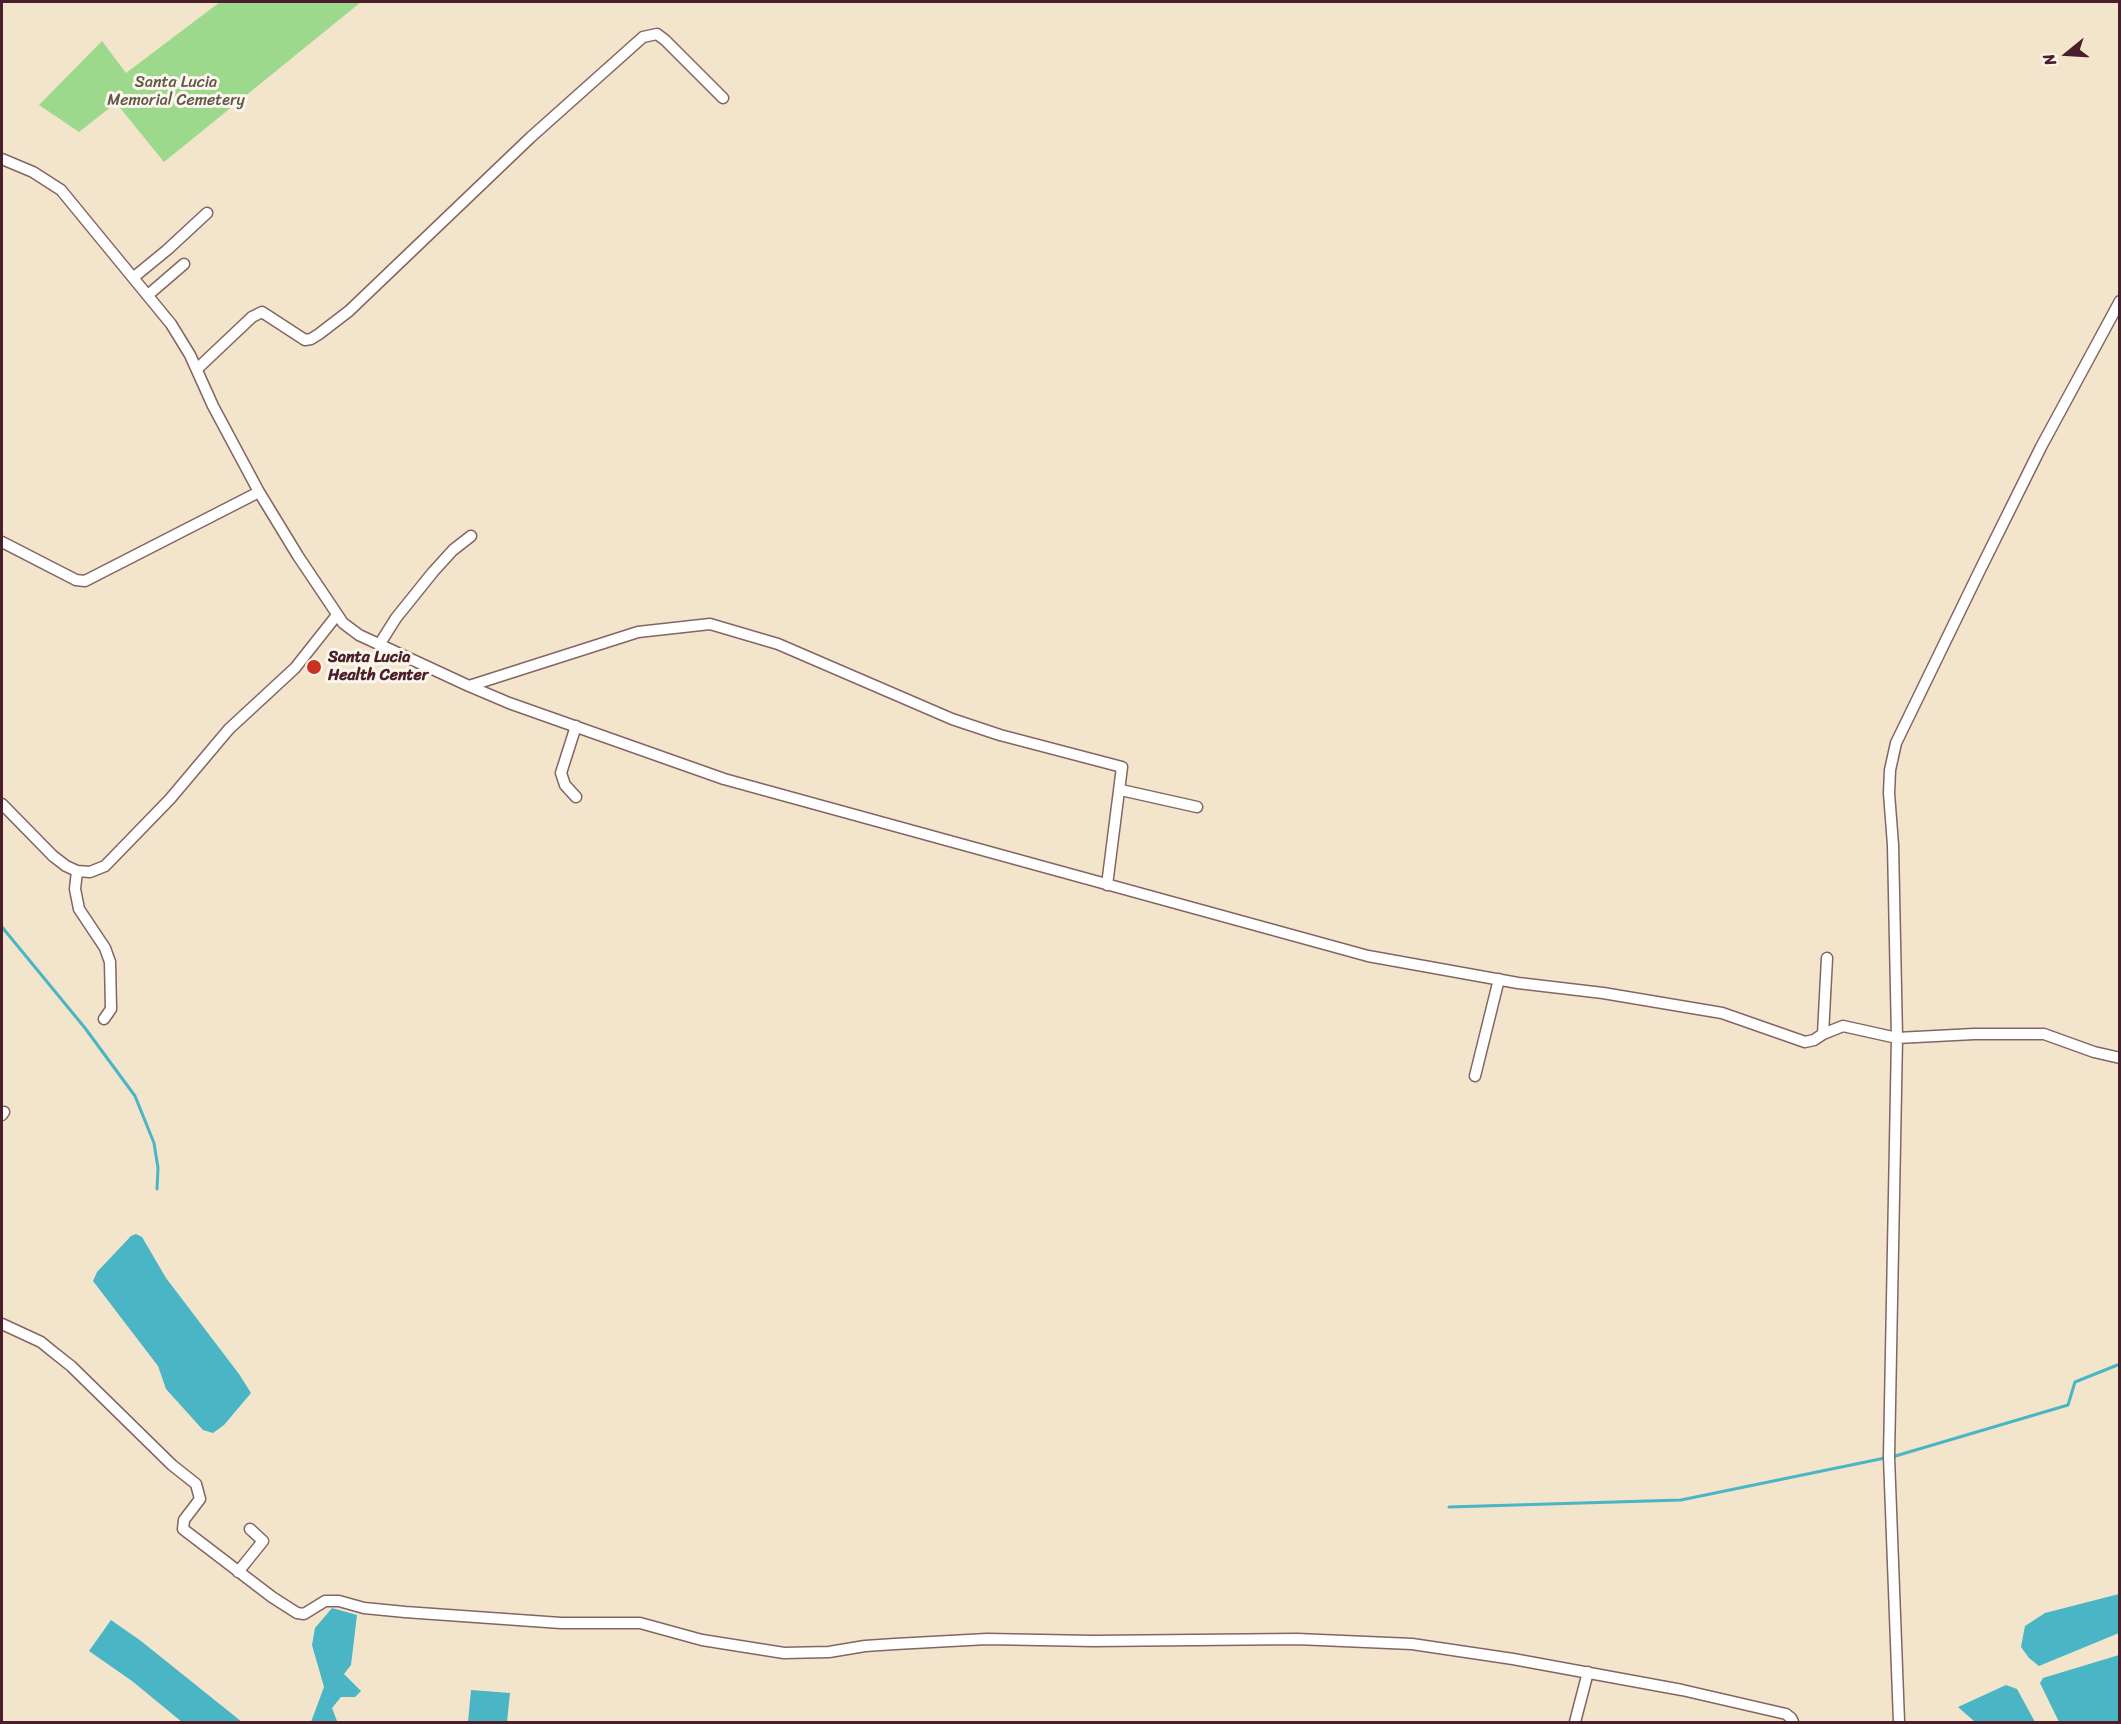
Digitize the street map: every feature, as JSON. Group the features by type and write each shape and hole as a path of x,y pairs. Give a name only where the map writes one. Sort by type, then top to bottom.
{"street":[{"path":"197,369 252,317 262,312 305,340 319,334 349,311 531,137 643,37 657,34 665,40 723,98"},
{"path":"2,159 33,172 61,190 171,324 197,369 213,406 259,492 337,615 359,636 469,686 724,779 1368,956 1499,979 1603,993 1722,1013 1805,1042 1843,1026 1898,1038 1974,1034 2044,1034 2094,1052 2120,1058"},
{"path":"134,277 207,213"},
{"path":"158,257 171,274"},
{"path":"148,295 184,264"},
{"path":"1899,1722 1889,1457 1898,1038 1890,770 1896,743 2042,447 2120,301"},
{"path":"2,542 76,580 86,580 259,492"},
{"path":"379,645 396,618 433,572 453,550 471,536"},
{"path":"2,804 53,856 66,866 77,871 90,872 105,866 170,800 229,729 296,668 337,615"},
{"path":"469,686 628,635 710,624 778,644 952,719 1000,735 1122,766 1121,790 1107,885"},
{"path":"576,726 561,773 565,785 576,797"},
{"path":"1121,790 1197,807"},
{"path":"77,871 75,889 79,909 105,948 110,962 111,1010 104,1018"},
{"path":"1823,1034 1827,958"},
{"path":"1475,1076 1499,979"},
{"path":"2,1324 41,1342 52,1350 172,1465 196,1484 200,1499 184,1520 183,1529 238,1572 297,1613 304,1614 326,1601 339,1601 364,1608 417,1613 561,1623 640,1623 702,1640 784,1653 829,1652 875,1645 987,1639 1332,1640 1412,1644 1513,1659 1682,1690 1775,1712 1791,1718 1793,1722"},
{"path":"238,1572 263,1541 250,1529"},
{"path":"1575,1722 1588,1672"}],"green space":[{"name":"Santa Lucia Memorial Cemetery","path":"220,2 361,2 164,162 116,103 79,132 39,105 102,41 126,73"}],"water":[{"path":"136,1234 142,1237 166,1278 251,1393 224,1425 213,1433 203,1430 166,1389 158,1366 93,1281 97,1272 131,1236"},
{"path":"2119,1594 2119,1633 2039,1666 2021,1647 2025,1626 2045,1613"},
{"path":"332,1608 357,1615 351,1665 344,1674 361,1691 355,1697 341,1697 332,1708 337,1721 341,1722 311,1722 324,1687 312,1645 315,1628"},
{"path":"111,1620 141,1641 242,1722 182,1722 132,1681 89,1651"},
{"path":"2119,1655 2119,1722 2059,1722 2040,1683 2043,1678"},
{"path":"2006,1685 2017,1689 2035,1722 1975,1722 1958,1707"},
{"path":"471,1690 510,1693 507,1722 468,1722"}],"waterway":[{"path":"2,927 85,1028 135,1096 154,1143 158,1168 157,1189"},
{"path":"1892,1457 2068,1405 2075,1382 2120,1364"},
{"path":"1449,1507 1681,1500 1885,1458"}],"place":[{"name":"Santa Lucia Health Center","path":"314,667"}]}
